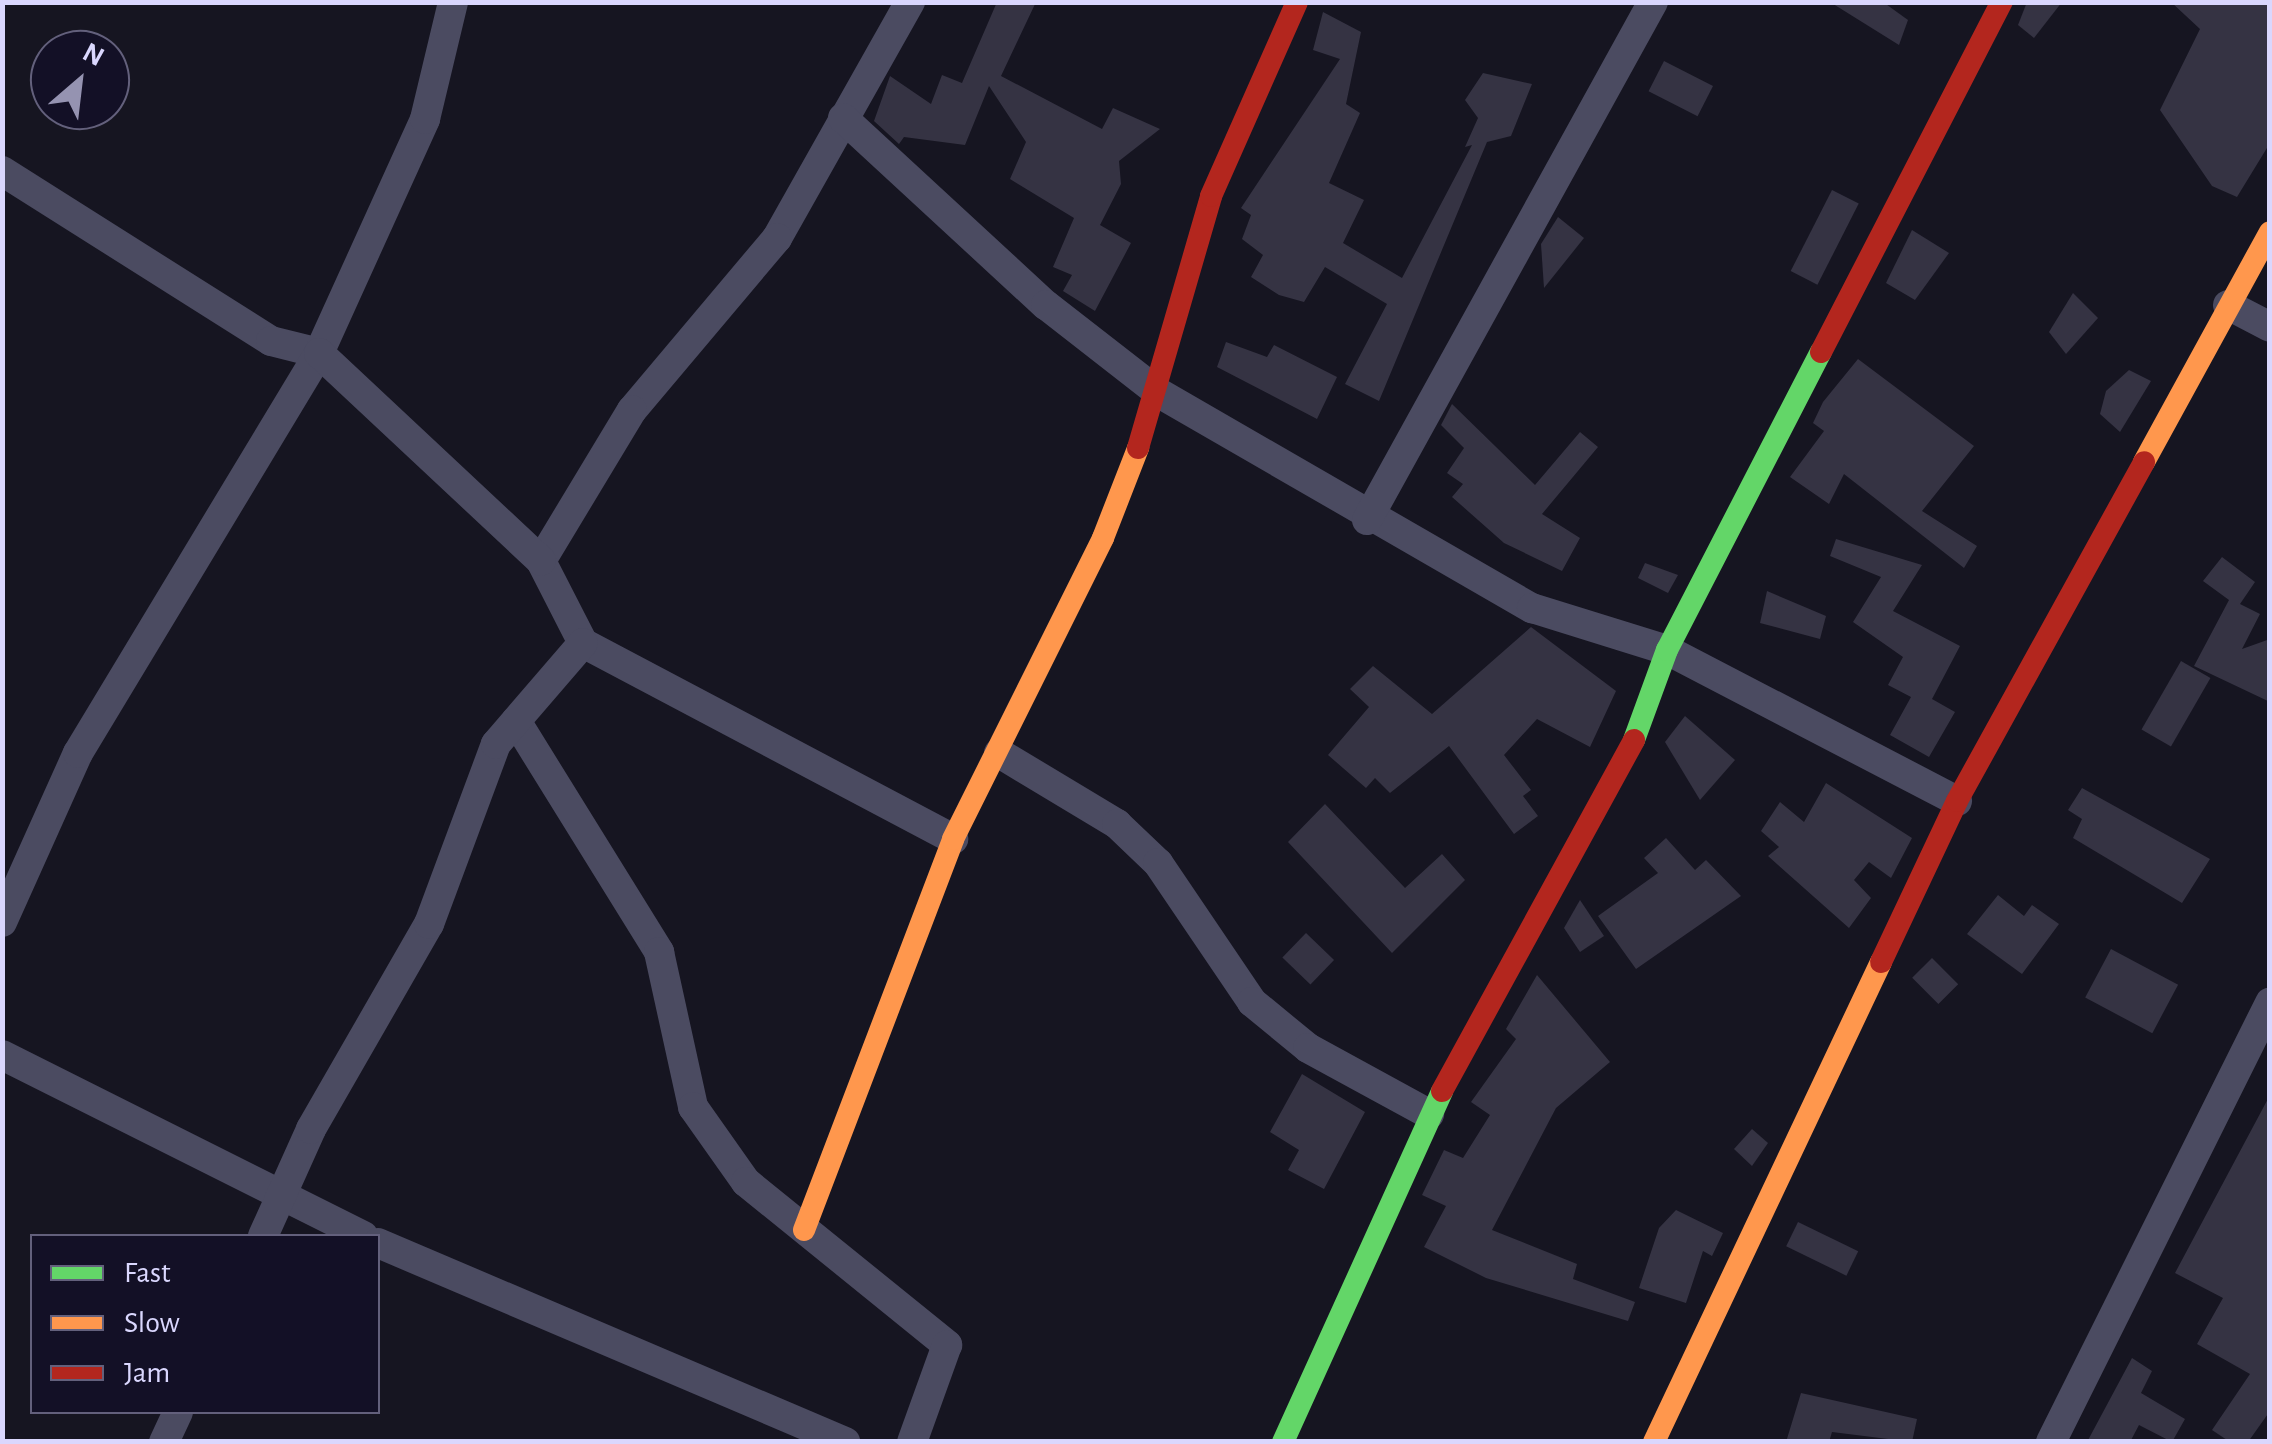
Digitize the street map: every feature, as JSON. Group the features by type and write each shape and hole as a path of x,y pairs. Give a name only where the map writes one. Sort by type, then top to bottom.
{"street":[{"path":"2,922 78,753 318,353 425,118 453,2"},
{"path":"541,561 632,410 777,238 910,2"},
{"path":"804,1230 953,839 1103,538 1159,394 1212,196 1296,2"},
{"path":"1367,520 1652,2"},
{"path":"1283,1442 1428,1114 1620,780 1666,650 2002,2"},
{"path":"843,118 1046,305 1159,394 1367,520 1532,608 1666,650 1957,802"},
{"path":"2,170 271,342 318,353 541,561 582,642 953,839"},
{"path":"1654,1442 1957,802 2270,232"},
{"path":"2228,305 2270,327"},
{"path":"264,1234 310,1130 429,924 496,744 582,642"},
{"path":"516,721 659,952 693,1107 746,1182 947,1345 912,1442"},
{"path":"999,753 1117,824 1158,862 1252,1002 1308,1048 1428,1114"},
{"path":"2051,1442 2270,1002"},
{"path":"2,1055 282,1199 360,1234"},
{"path":"380,1244 845,1442"},
{"path":"164,1442 177,1414"}],"building":[{"path":"997,2 1036,2 1001,76 1102,129 1113,108 1160,129 1119,161 1121,184 1100,225 1131,243 1095,311 1063,291 1072,275 1053,267 1074,218 1010,179 1026,142 989,86 965,145 904,137 899,144 874,121 890,76 931,104 942,75 962,83"},
{"path":"1830,2 1883,2 1908,20 1899,45"},
{"path":"2027,2 2062,2 2034,38 2018,25"},
{"path":"2171,2 2270,2 2270,143 2237,197 2212,186 2160,110 2200,29"},
{"path":"1323,12 1361,32 1346,104 1360,113 1329,183 1364,200 1343,243 1402,278 1472,145 1465,147 1478,118 1465,100 1483,73 1532,84 1511,136 1487,142 1379,401 1345,384 1387,304 1325,267 1304,302 1279,295 1251,277 1263,255 1242,239 1251,215 1241,208 1340,59 1313,50"},
{"path":"1664,61 1713,86 1698,116 1649,91"},
{"path":"1832,190 1859,204 1817,285 1791,271"},
{"path":"1558,217 1584,238 1544,288 1541,244"},
{"path":"1912,230 1949,253 1915,300 1886,283"},
{"path":"2073,293 2098,318 2066,354 2049,332"},
{"path":"1226,342 1267,357 1274,345 1337,377 1317,419 1217,367"},
{"path":"1858,359 1974,446 1922,511 1977,546 1964,568 1844,474 1829,504 1790,477 1824,431 1813,423 1823,402"},
{"path":"2129,370 2151,381 2120,432 2100,414 2106,391"},
{"path":"1452,404 1535,485 1580,432 1598,447 1542,514 1580,538 1562,571 1504,543 1452,497 1463,484 1447,473 1464,448 1441,425"},
{"path":"1836,539 1922,565 1893,611 1960,646 1932,699 1955,712 1929,757 1890,735 1911,697 1888,685 1903,657 1853,622 1881,577 1830,556"},
{"path":"2222,557 2255,582 2240,604 2260,614 2242,649 2270,639 2270,702 2194,666 2229,600 2203,581"},
{"path":"1645,563 1678,575 1668,593 1638,578"},
{"path":"1767,591 1826,616 1820,639 1760,623"},
{"path":"1531,627 1616,691 1590,747 1537,719 1504,755 1531,790 1523,796 1538,816 1514,834 1449,746 1390,793 1375,778 1366,788 1328,755 1369,707 1350,689 1373,666 1432,714"},
{"path":"2181,661 2210,678 2171,746 2142,729"},
{"path":"1685,716 1735,760 1700,800 1665,742"},
{"path":"1826,783 1912,838 1891,878 1869,862 1854,880 1871,898 1849,928 1768,856 1779,847 1761,831 1780,802 1804,822"},
{"path":"2082,788 2210,859 2182,903 2073,838 2082,819 2068,810"},
{"path":"1325,804 1405,888 1442,854 1465,880 1392,953 1288,842"},
{"path":"1666,838 1695,870 1706,860 1741,896 1636,969 1598,916 1658,873 1644,858"},
{"path":"1998,895 2024,916 2032,905 2059,924 2022,974 1967,934"},
{"path":"1580,900 1604,936 1580,952 1564,928"},
{"path":"1306,933 1334,960 1310,985 1282,957"},
{"path":"2111,949 2178,985 2152,1033 2085,998"},
{"path":"1932,958 1958,984 1938,1004 1912,978"},
{"path":"1537,975 1610,1062 1556,1108 1492,1230 1577,1264 1573,1279 1635,1302 1628,1321 1486,1278 1424,1247 1446,1206 1422,1195 1444,1150 1463,1158 1490,1115 1471,1102 1516,1039 1506,1029"},
{"path":"1302,1074 1365,1112 1324,1189 1288,1170 1299,1150 1270,1132"},
{"path":"2270,1095 2270,1411 2248,1442 2230,1442 2212,1430 2250,1374 2197,1344 2223,1298 2175,1273"},
{"path":"1752,1129 1768,1143 1752,1166 1734,1149"},
{"path":"1676,1210 1723,1233 1712,1256 1703,1251 1686,1303 1639,1288 1659,1228"},
{"path":"1798,1222 1858,1251 1846,1276 1786,1246"},
{"path":"2132,1358 2152,1371 2141,1393 2185,1419 2172,1442 2139,1425 2130,1442 2087,1442"},
{"path":"1801,1393 1917,1419 1912,1442 1832,1432 1829,1442 1786,1442"}],"traffic: fast":[{"path":"1634,740 1667,650 1821,352"},
{"path":"1283,1442 1442,1091"}],"traffic: slow":[{"path":"2144,462 2270,232"},
{"path":"804,1230 953,839 1103,538 1138,448"},
{"path":"1654,1442 1881,962"}],"traffic: jam":[{"path":"1138,448 1211,196 1297,2"},
{"path":"1821,352 2002,2"},
{"path":"1881,962 1957,801 2144,462"},
{"path":"1442,1091 1634,740"}]}
